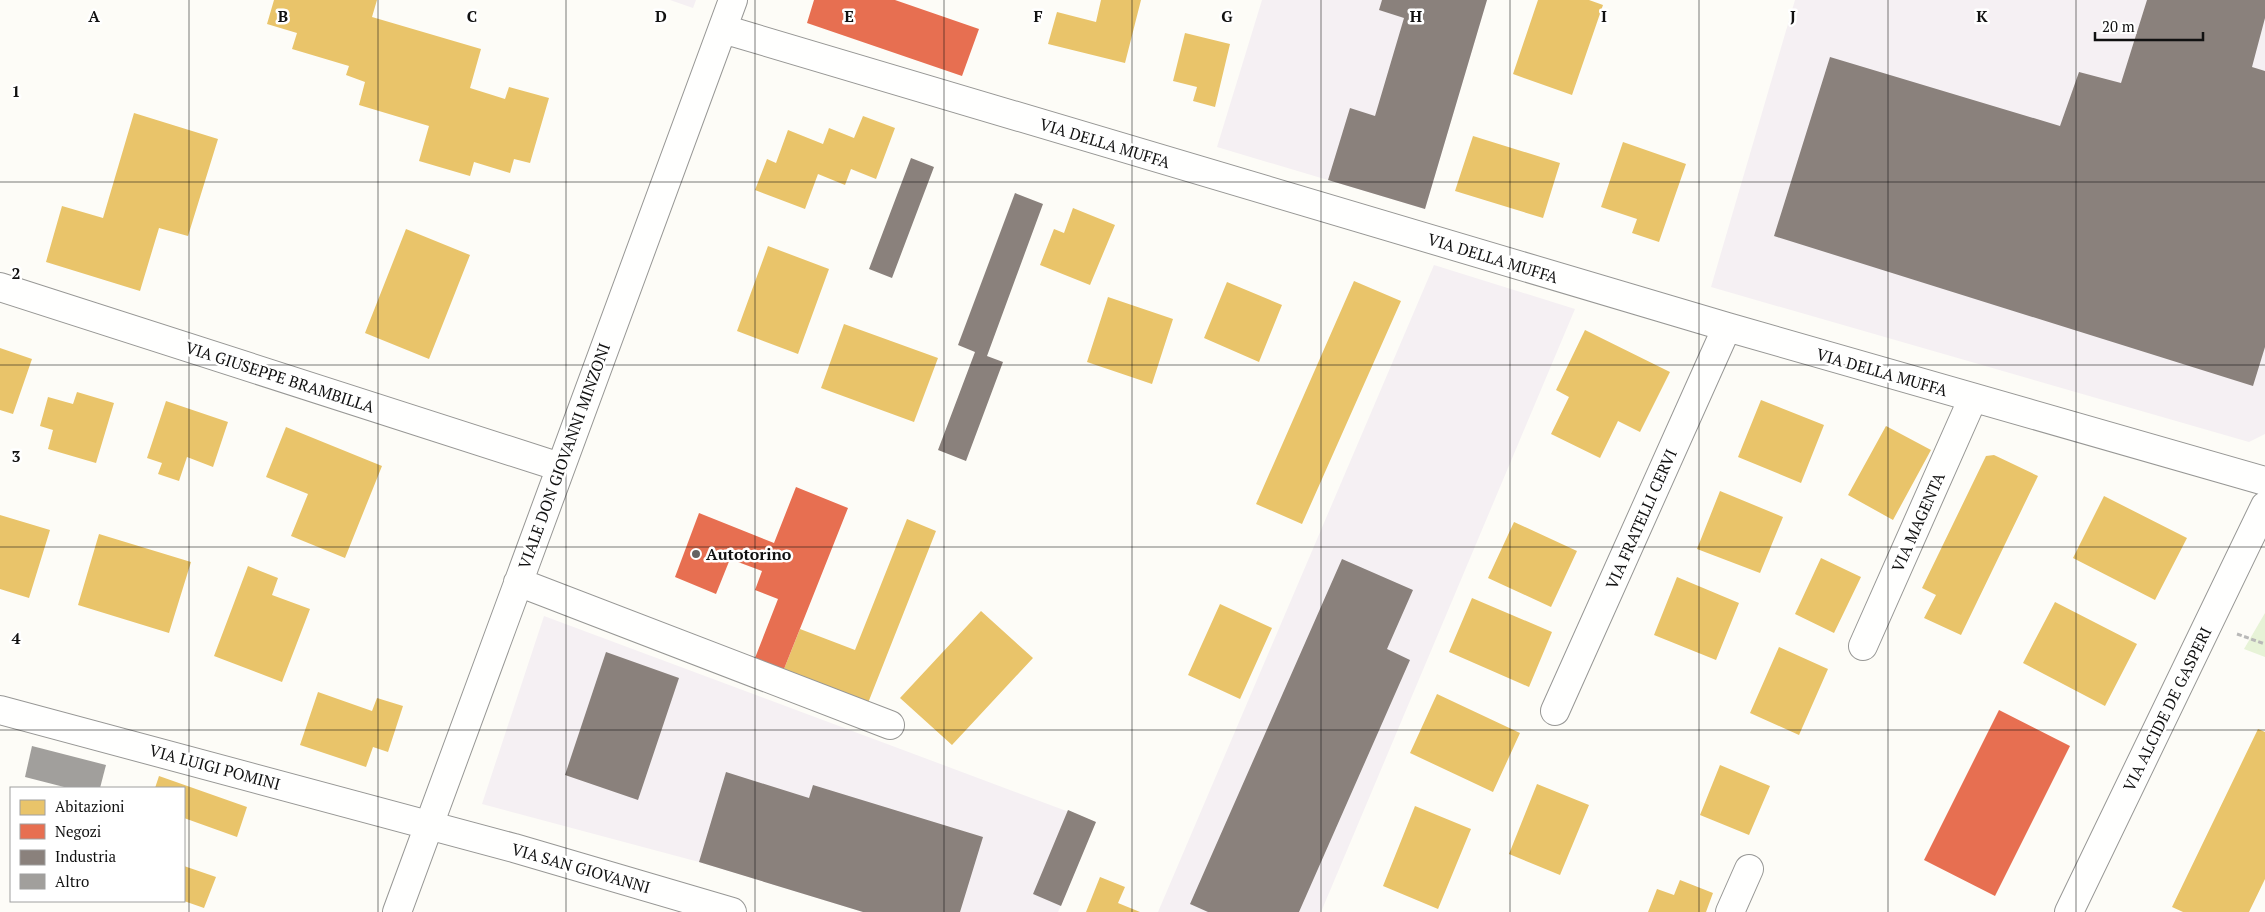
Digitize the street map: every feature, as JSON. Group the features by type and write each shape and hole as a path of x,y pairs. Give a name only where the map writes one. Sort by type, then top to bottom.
{"street":[{"name":"VIALE DON GIOVANNI MINZONI","path":"398,912 733,0"},
{"name":"VIA DELLA MUFFA","path":"723,29 1726,327 2265,481"},
{"name":"VIA GIUSEPPE BRAMBILLA","path":"0,288 560,467"},
{"name":"VIA FRATELLI CERVI","path":"1555,711 1726,327"},
{"name":"VIA MAGENTA","path":"1863,646 1973,398"},
{"name":"VIA ALCIDE DE GASPERI","path":"2069,912 2265,506"},
{"path":"518,582 890,724"},
{"name":"VIA LUIGI POMINI","path":"0,710 430,825"},
{"name":"VIA SAN GIOVANNI","path":"430,825 732,912"},
{"path":"1730,912 1749,870"}],"path":[{"path":"2245,637 2265,644"}],"shaded area":[{"path":"670,0 696,0 693,8"},
{"path":"1262,0 1487,0 1425,209 1217,147"},
{"path":"1795,0 2265,0 2265,434 2249,442 1711,287"},
{"path":"1434,265 1575,309 1321,912 1158,912"},
{"path":"544,616 1096,822 1058,912 863,912 699,862 482,804"}],"green space":[{"path":"2265,613 2265,657 2244,649"}],"building: Abitazioni":[{"path":"274,0 377,0 372,17 481,49 470,88 505,99 509,87 549,98 530,163 514,159 510,173 474,162 470,176 419,161 429,126 359,105 365,82 346,75 349,66 292,49 297,33 267,24"},
{"path":"1101,0 1141,0 1125,63 1048,44 1057,12 1096,22"},
{"path":"1538,0 1589,0 1603,5 1572,95 1513,74"},
{"path":"1185,33 1230,44 1215,107 1193,101 1197,87 1173,81"},
{"path":"134,113 218,139 188,236 159,228 140,291 46,262 62,206 103,218"},
{"path":"863,116 895,128 876,179 851,169 845,185 818,174 805,209 755,190 767,159 776,163 788,130 823,144 829,128 854,138"},
{"path":"1473,136 1560,163 1543,218 1455,191"},
{"path":"1623,142 1686,164 1659,242 1632,233 1637,219 1601,207"},
{"path":"1073,208 1115,225 1090,285 1040,265 1054,229 1064,233"},
{"path":"406,229 470,255 429,359 365,333"},
{"path":"768,246 829,269 798,354 737,331"},
{"path":"1354,281 1401,301 1302,524 1256,504"},
{"path":"1227,282 1282,305 1259,362 1204,338"},
{"path":"1108,297 1173,319 1152,384 1087,362"},
{"path":"844,324 938,358 914,422 821,388"},
{"path":"1585,330 1670,372 1640,432 1618,421 1600,458 1551,434 1569,397 1556,390"},
{"path":"0,348 32,359 13,414 0,410"},
{"path":"77,392 114,403 96,463 48,449 53,430 40,426 48,397 73,404"},
{"path":"1761,400 1824,425 1801,483 1738,457"},
{"path":"166,401 228,422 213,467 187,457 179,481 158,474 162,463 147,458"},
{"path":"1886,426 1931,450 1893,520 1848,495"},
{"path":"286,427 382,466 345,558 291,536 308,494 266,477"},
{"path":"1994,455 2038,476 1961,635 1924,618 1936,595 1922,588 1986,456"},
{"path":"1720,491 1783,517 1760,573 1697,549"},
{"path":"2104,496 2187,538 2155,600 2073,558"},
{"path":"0,515 50,530 29,598 0,589"},
{"path":"907,519 936,531 868,703 784,669 800,629 855,650"},
{"path":"1514,522 1577,551 1551,607 1488,578"},
{"path":"99,534 191,562 169,633 78,605"},
{"path":"1821,558 1861,577 1834,633 1795,614"},
{"path":"248,566 278,578 272,595 310,609 282,682 214,656"},
{"path":"1677,577 1739,603 1716,660 1654,635"},
{"path":"1472,598 1552,632 1529,687 1449,652"},
{"path":"2055,602 2137,644 2105,706 2023,663"},
{"path":"1220,604 1272,628 1240,699 1188,675"},
{"path":"981,611 1033,658 952,745 900,698"},
{"path":"1779,647 1828,669 1799,735 1750,713"},
{"path":"318,692 372,711 377,698 403,706 388,752 373,747 366,767 300,745"},
{"path":"1437,694 1520,733 1493,792 1410,753"},
{"path":"2258,729 2265,732 2265,879 2249,912 2183,912 2172,907"},
{"path":"1720,765 1770,786 1749,835 1700,815"},
{"path":"159,776 247,807 237,837 185,818 185,787 155,787"},
{"path":"1537,784 1589,805 1560,875 1509,854"},
{"path":"1415,806 1471,829 1438,909 1383,886"},
{"path":"185,866 216,877 204,908 185,901"},
{"path":"1100,877 1125,887 1118,903 1140,912 1086,912"},
{"path":"1680,880 1713,893 1706,912 1648,912 1657,889 1674,895"}],"building: Negozi":[{"path":"814,0 895,0 979,29 962,76 807,23"},
{"path":"796,487 848,508 784,669 755,658 778,599 755,590 762,571 730,559 716,594 675,577 699,513 774,543"},
{"path":"1999,710 2070,746 1995,896 1924,860"}],"building: Industria":[{"path":"1382,0 1487,0 1425,209 1328,180 1350,108 1375,116 1404,18 1379,10"},
{"path":"2147,0 2265,0 2265,18 2252,67 2265,71 2265,347 2253,386 1774,236 1830,57 2060,126 2079,72 2121,83"},
{"path":"911,158 934,167 892,278 869,269"},
{"path":"1015,193 1043,204 987,356 1003,362 966,461 938,450 975,352 958,345"},
{"path":"1342,559 1413,590 1387,649 1410,660 1299,912 1208,912 1190,904"},
{"path":"606,652 679,678 638,800 565,775"},
{"path":"726,772 809,798 813,785 983,837 960,912 863,912 699,862"},
{"path":"1068,810 1096,822 1061,906 1033,894"}],"building: Altro":[{"path":"32,746 106,765 100,787 64,787 25,777"}],"place":[{"name":"Autotorino","path":"696,554"}]}
